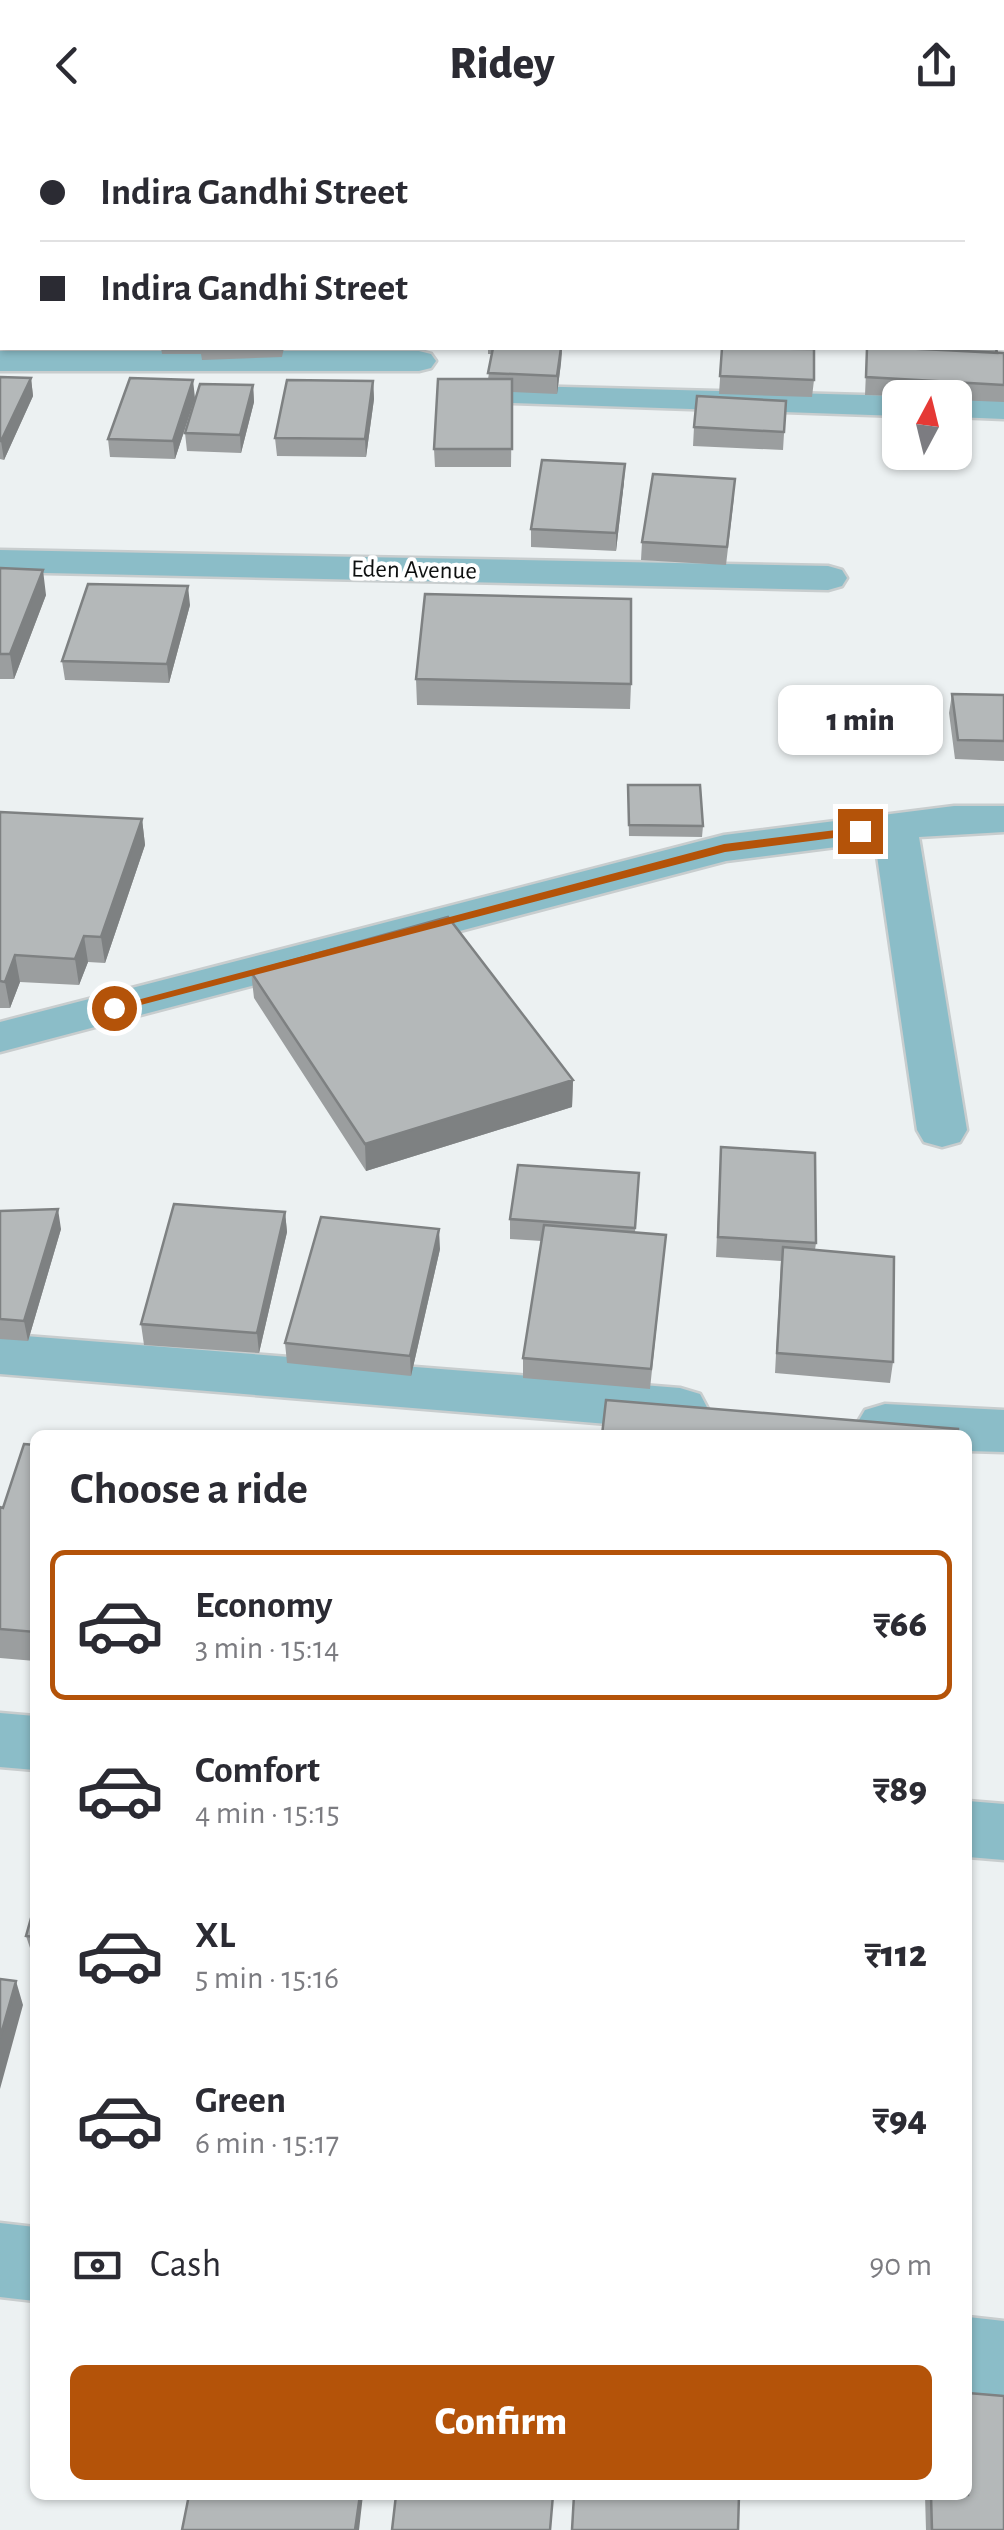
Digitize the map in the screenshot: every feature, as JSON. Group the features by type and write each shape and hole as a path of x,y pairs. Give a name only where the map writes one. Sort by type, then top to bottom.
{"street":[{"path":"0,361 115,355 420,361"},
{"path":"524,396 882,406"},
{"path":"972,408 1004,409"},
{"name":"Eden Avenue","path":"0,561 828,578"},
{"path":"0,1037 724,848 954,819 1004,818"},
{"path":"895,826 942,1130"},
{"path":"0,1354 728,1413"},
{"path":"827,1421 1004,1431"},
{"path":"0,1740 30,1743"},
{"path":"972,1829 1004,1832"},
{"path":"0,2260 30,2263"},
{"path":"972,2356 1004,2360"}],"building":[{"path":"493,350 561,350 557,376 488,373"},
{"path":"722,350 814,350 814,380 720,376"},
{"path":"867,350 1004,353 1004,385 972,383 972,380 866,377"},
{"path":"943,350 996,350 997,353"},
{"path":"0,377 31,378 1,441 0,441"},
{"path":"130,378 193,380 173,441 108,439"},
{"path":"438,379 512,379 512,449 434,449"},
{"path":"287,380 373,381 365,439 275,438"},
{"path":"200,384 253,385 240,435 185,433"},
{"path":"697,396 786,401 784,432 694,427"},
{"path":"542,460 625,464 616,533 531,529"},
{"path":"653,474 735,479 727,547 642,542"},
{"path":"0,568 43,570 10,654 0,654"},
{"path":"88,584 188,586 167,664 62,661"},
{"path":"425,594 631,599 631,684 416,679"},
{"path":"952,694 1004,695 1004,741 958,740"},
{"path":"628,785 700,785 703,826 629,825"},
{"path":"0,812 142,819 101,937 84,936 75,959 15,955 5,982 0,981"},
{"path":"448,917 573,1080 365,1144 251,972"},
{"path":"721,1147 815,1153 816,1243 718,1237"},
{"path":"518,1165 639,1173 635,1228 510,1219"},
{"path":"174,1204 285,1212 257,1333 141,1324"},
{"path":"58,1209 24,1321 0,1319 0,1211"},
{"path":"321,1217 439,1229 410,1356 285,1343"},
{"path":"544,1225 666,1235 651,1369 523,1358"},
{"path":"783,1247 894,1257 893,1362 777,1353"},
{"path":"606,1400 958,1429 958,1430 603,1430"},
{"path":"24,1444 30,1445 30,1632 0,1629 0,1507 3,1508"},
{"path":"0,1979 16,1981 0,2038"},
{"path":"972,2393 1004,2396 1004,2530 932,2530 931,2500 972,2500"},
{"path":"188,2500 359,2500 355,2530 182,2530"},
{"path":"395,2500 553,2500 550,2530 392,2530"},
{"path":"574,2500 739,2500 738,2530 572,2530"}],"route":[{"path":"114,1008 724,848 860,831"}]}
